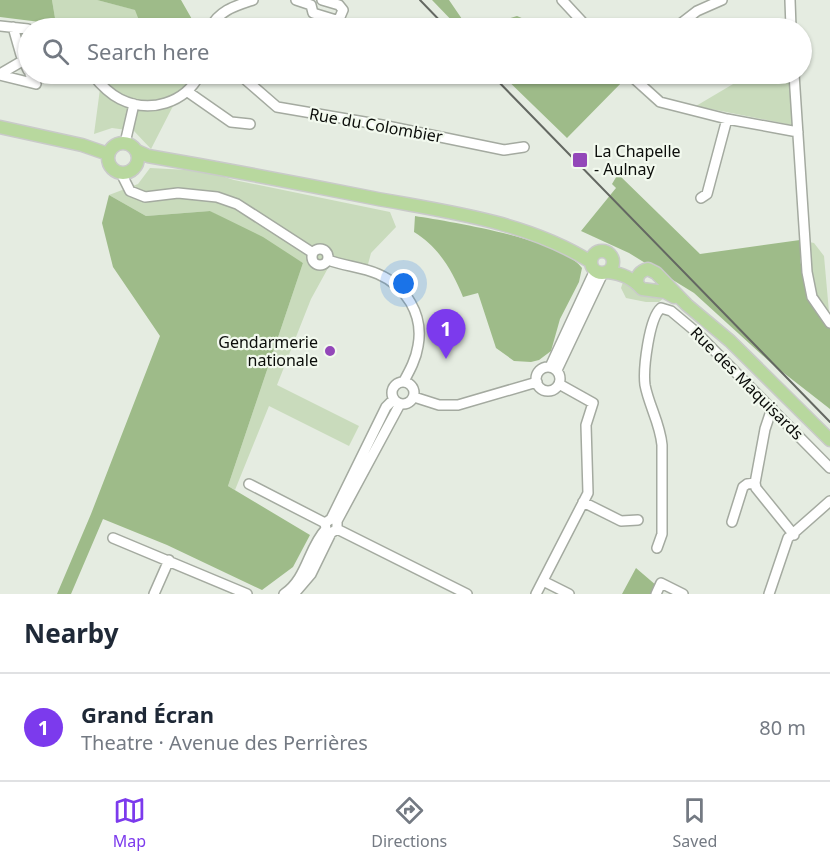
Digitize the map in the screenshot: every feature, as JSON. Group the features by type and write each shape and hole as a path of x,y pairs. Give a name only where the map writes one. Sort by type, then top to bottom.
{"main road":[{"path":"0,127 82,145 108,154"},
{"path":"137,151 138,161 130,172 121,173 112,168 108,154 116,144 125,142 148,156 476,217 509,221 623,274 639,277 652,270 687,304 730,340 830,440"},
{"path":"136,165 207,166"},
{"path":"639,277 642,289 665,292 687,304"},
{"path":"651,290 657,285 658,277"}],"street":[{"path":"216,18 226,9 253,0"},
{"path":"296,0 317,2"},
{"path":"562,0 579,18"},
{"path":"689,18 722,0"},
{"path":"790,0 791,18"},
{"path":"0,26 18,28"},
{"path":"13,27 18,42"},
{"path":"0,74 18,64"},
{"path":"0,74 18,78"},
{"path":"101,84 120,99 147,106 166,104 188,92 193,84"},
{"name":"Rue du Colombier","path":"251,84 277,107 382,125 504,150 524,147"},
{"path":"639,84 660,102 727,119 798,132"},
{"path":"795,84 807,272 812,297 830,323"},
{"path":"188,92 231,122 250,124"},
{"path":"125,142 134,104"},
{"path":"701,198 707,194 727,119"},
{"path":"121,173 130,191 145,197 178,192 217,197 237,204 313,253 319,249 324,250 328,255 328,260 390,279 408,297 418,320 419,333 415,358 404,381 395,384 396,397 386,407 311,574 294,594"},
{"path":"553,368 601,265"},
{"name":"Rue des Maquisards","path":"657,548 662,534 662,445 661,433 645,384 645,377 651,329 658,309 665,308 679,316 830,468"},
{"path":"553,368 560,377 558,384 549,391 541,388 537,382 539,371 553,368"},
{"path":"404,381 413,387 414,397"},
{"path":"414,397 439,405 458,405 537,382"},
{"path":"536,594 588,493 586,425 593,403 558,384"},
{"path":"382,389 406,404 414,397"},
{"path":"772,408 765,429 755,483 756,488 794,535"},
{"path":"732,522 743,487 755,483"},
{"path":"249,484 455,591 467,594"},
{"path":"769,594 788,538 830,501"},
{"path":"583,502 621,521 638,520"},
{"path":"284,594 302,574 320,537 331,526"},
{"path":"113,538 247,594"},
{"path":"154,594 169,560"},
{"path":"543,581 569,594"},
{"path":"656,594 661,583 683,594"}],"green space":[{"path":"0,0 52,0 55,18 18,19 0,17"},
{"path":"52,0 97,0 136,10 139,18 55,18"},
{"path":"97,0 181,0 191,18 138,18 135,10"},
{"path":"432,0 449,0 461,18 449,18"},
{"path":"102,84 189,84 172,108 151,149 134,131 112,128 94,134"},
{"path":"511,84 620,84 567,138"},
{"path":"733,84 800,84 802,127 696,106"},
{"path":"150,168 206,171 234,180 390,212 396,227 371,253 367,268 333,259 311,299 277,385 359,426 349,446 269,406 235,490 228,486 303,263 210,211 146,216 109,195 138,184"},
{"path":"618,174 700,254 800,240 800,260 808,295 830,327 830,409 771,363 694,293 629,253 581,231 616,188 612,184"},
{"path":"109,195 146,216 210,211 263,237 303,263 228,486 310,535 293,567 262,590 167,545 103,519 71,594 57,594 91,514 160,336 113,267 102,223"},
{"path":"415,216 479,227 530,240 552,248 582,268 579,282 560,319 551,351 539,360 531,362 514,361 496,348 478,293 463,297 455,278 438,253 414,232"},
{"path":"800,240 814,243 824,256 829,312 826,322 808,295 800,260"},
{"path":"624,279 666,296 659,302 626,298 621,288"},
{"path":"636,568 657,586 654,594 622,594"}],"railway":[{"path":"420,0 437,18"},
{"path":"501,84 830,422"}],"place":[{"name":"La Chapelle - Aulnay","path":"580,160"},
{"name":"Gendarmerie nationale","path":"330,351"},
{"name":"Grand Écran","path":"446,359"}]}
